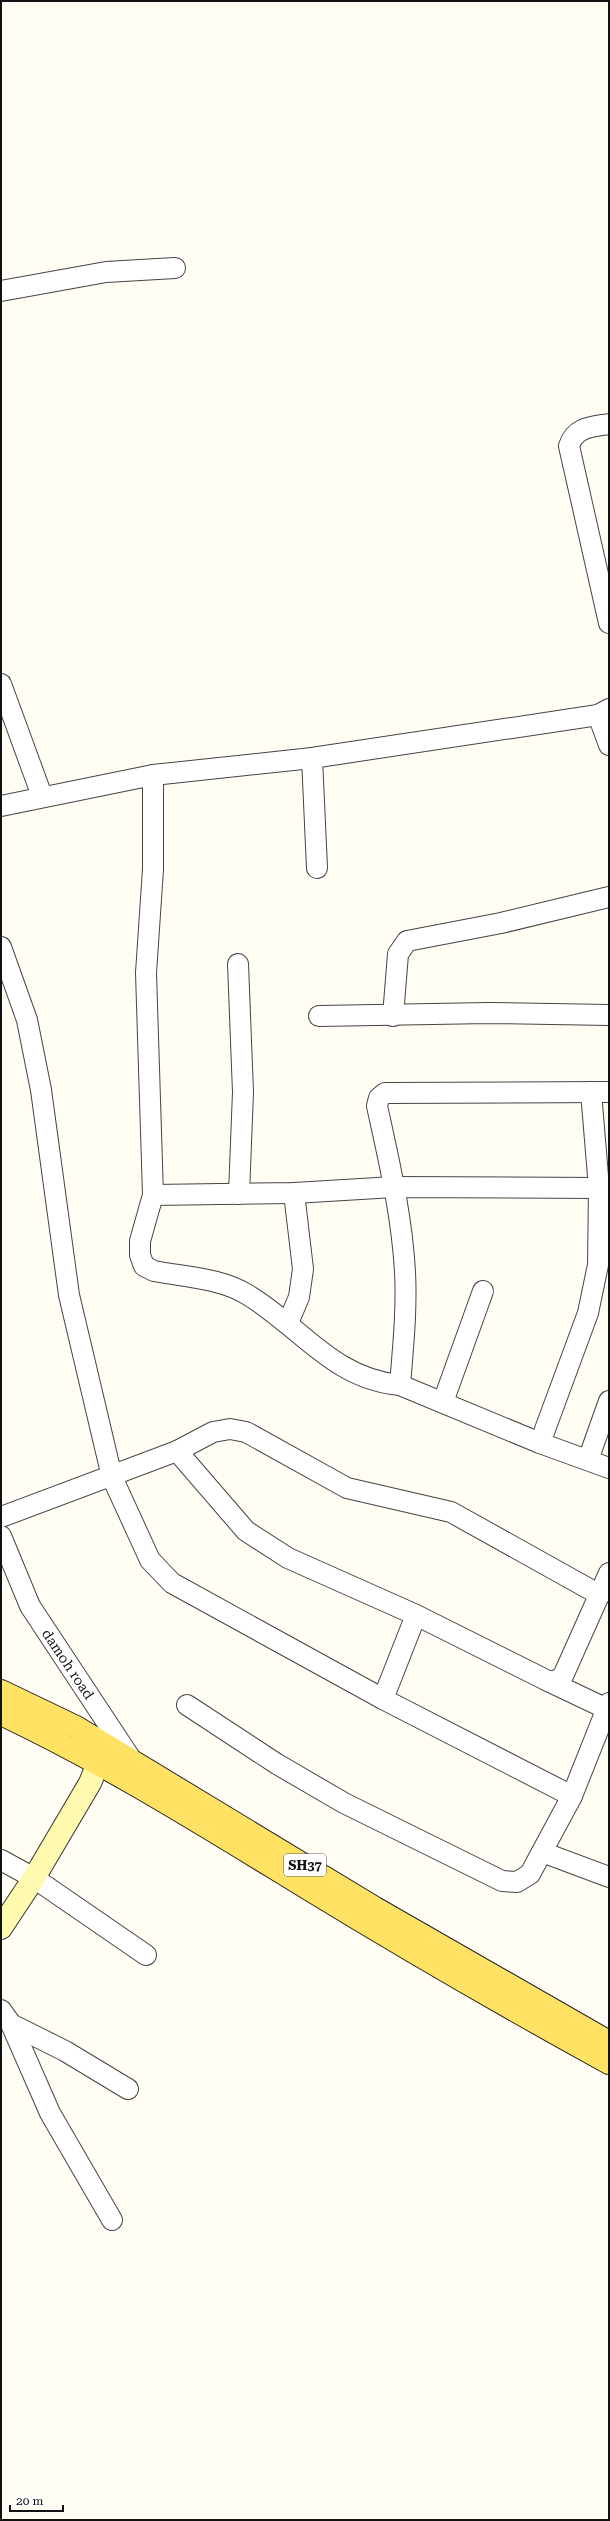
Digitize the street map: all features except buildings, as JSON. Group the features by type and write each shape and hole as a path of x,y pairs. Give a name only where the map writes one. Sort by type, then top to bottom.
{"main road":[{"name":"SH37","path":"1,1692 46,1711 106,1745 375,1908 609,2042"},
{"name":"SH37","path":"1,1714 41,1733 142,1789 431,1964 609,2064"}],"street":[{"path":"1,291 106,272 175,268"},
{"path":"609,424 581,429 572,436 569,446 609,623"},
{"path":"1,684 42,796"},
{"path":"1,806 42,796 153,775 312,758 604,712 609,745"},
{"path":"312,758 317,868"},
{"path":"153,775 153,869 146,973 153,1195 140,1241 140,1255 144,1266 154,1271 230,1285 248,1295 288,1323 323,1355 338,1365 384,1384 400,1385 540,1443 609,1468"},
{"path":"394,1016 398,954 407,941 501,923 609,896"},
{"path":"1,947 27,1020 41,1090 69,1294 112,1477 150,1560 172,1583 383,1699 572,1796"},
{"path":"238,964 243,1092 239,1194"},
{"path":"319,1016 394,1016 489,1013 609,1015"},
{"path":"400,1385 405,1326 405,1272 394,1187 377,1106 379,1098 385,1093 600,1092 598,1265 588,1313 540,1443"},
{"path":"153,1195 294,1193 394,1187 599,1188"},
{"path":"288,1323 299,1297 303,1269 294,1193"},
{"path":"442,1402 483,1291"},
{"path":"588,1460 609,1401"},
{"path":"1,1517 112,1477 177,1451 213,1432 230,1429 246,1432 347,1488 451,1512 600,1595"},
{"path":"177,1451 246,1531 288,1558 416,1615 548,1681 608,1707 572,1796 530,1874 517,1882 502,1881 344,1803 277,1764 187,1705"},
{"name":"damoh road","path":"1,1536 30,1606 132,1760 142,1789"},
{"path":"548,1681 556,1681 563,1676 609,1573"},
{"path":"383,1699 416,1615"},
{"path":"1,1928 34,1878 99,1765 106,1745"},
{"path":"542,1852 609,1877"},
{"path":"1,1860 34,1878 146,1955"},
{"path":"6,2017 128,2089"},
{"path":"6,2017 50,2113 112,2220"}]}
